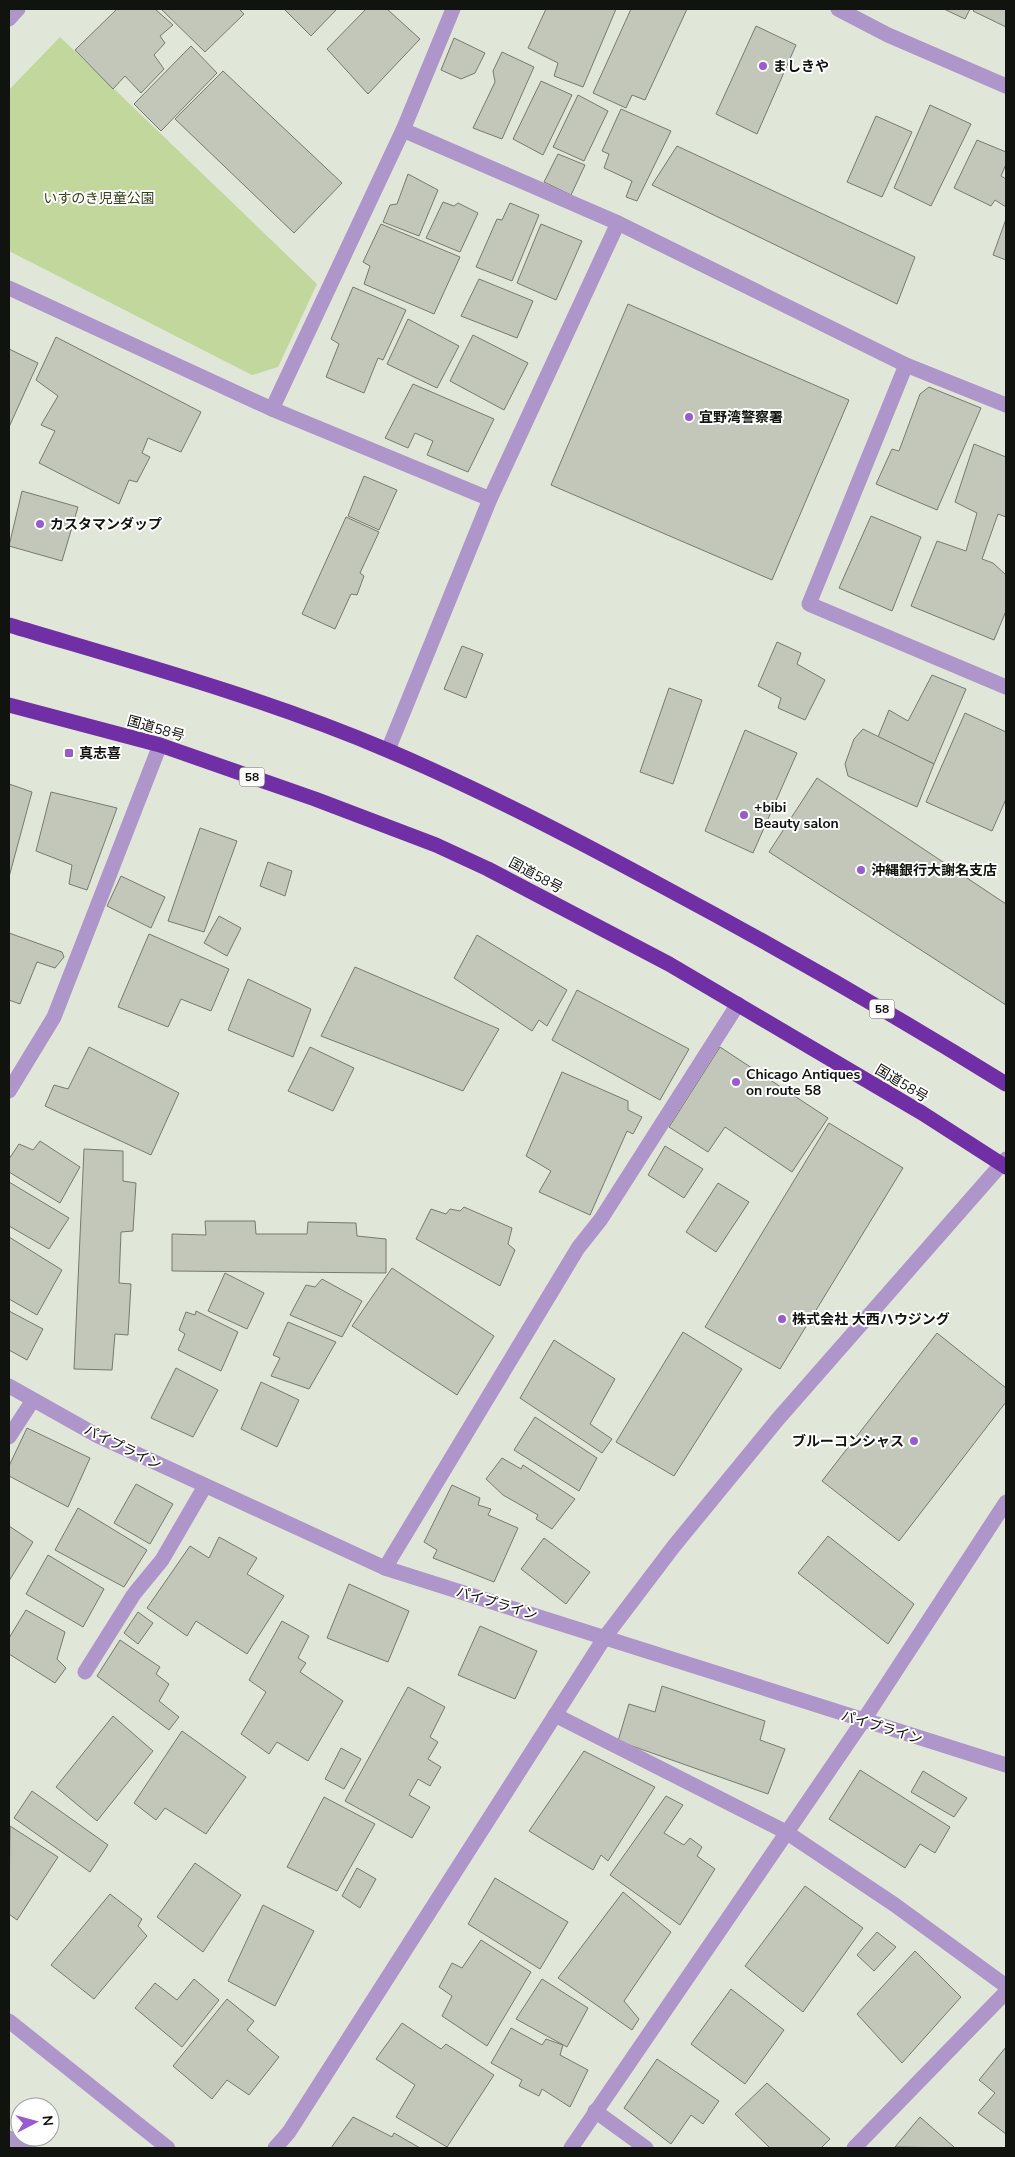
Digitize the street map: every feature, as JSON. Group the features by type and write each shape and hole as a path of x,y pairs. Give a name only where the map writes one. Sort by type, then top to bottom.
{"highway":[{"name":"58","path":"9,625 184,677 288,711 388,750 561,832 756,936 1006,1084"},
{"name":"国道58号","path":"9,705 160,745 315,799 436,845 488,869 669,964 1005,1163"}],"street":[{"path":"9,19 18,9"},
{"path":"272,409 403,130 453,9"},
{"path":"838,9 888,35 1006,86"},
{"path":"403,130 618,223 906,365 1006,405"},
{"path":"388,750 490,499 618,223"},
{"path":"9,288 272,409 490,499"},
{"path":"906,365 809,604 1006,687"},
{"path":"9,1091 54,1018 160,745"},
{"path":"385,1568 578,1248 601,1219 738,1004"},
{"path":"275,2148 289,2132 605,1637 674,1546 778,1420 1005,1163"},
{"name":"パイプライン","path":"9,1386 98,1436 385,1568 1006,1765"},
{"path":"9,1437 33,1400"},
{"path":"85,1672 134,1594 162,1560 205,1486"},
{"path":"571,2148 863,1721 1006,1502"},
{"path":"555,1715 786,1832 895,1905 1006,1986"},
{"path":"854,2148 1006,1992"},
{"path":"9,2021 168,2148"},
{"path":"595,2111 646,2148"},
{"path":"9,2138 29,2148"}],"green space":[{"name":"いすのき児童公園","path":"60,37 317,284 278,367 252,375 9,251 9,90"}],"building":[{"path":"117,9 155,9 173,25 160,36 165,43 154,55 164,69 141,93 125,76 113,89 75,50"},
{"path":"161,9 239,9 244,14 205,52"},
{"path":"284,9 337,9 311,36"},
{"path":"366,9 387,9 420,39 368,94 327,49"},
{"path":"546,9 616,9 583,87 554,76 558,63 528,48"},
{"path":"631,9 687,9 645,100 632,95 626,108 593,93"},
{"path":"944,9 970,9 965,19"},
{"path":"975,9 1006,9 1006,27 973,11"},
{"path":"756,26 796,45 757,134 716,114"},
{"path":"454,38 485,53 475,73 461,79 441,70"},
{"path":"191,46 217,73 161,131 134,104"},
{"path":"502,52 534,67 502,139 473,128 495,82 493,71"},
{"path":"223,71 342,183 294,233 175,119"},
{"path":"541,81 572,95 543,155 513,139"},
{"path":"578,95 608,111 584,161 553,147"},
{"path":"930,105 971,124 931,206 894,188"},
{"path":"621,109 671,131 637,201 626,197 632,181 604,168 609,154 602,151"},
{"path":"876,116 912,132 882,197 847,182"},
{"path":"977,140 1006,152 1006,164 1001,176 1006,179 1006,207 995,200 991,206 954,188"},
{"path":"677,146 915,257 897,304 652,185"},
{"path":"558,154 585,165 571,195 544,182"},
{"path":"408,174 438,190 419,236 383,222 390,205 397,204"},
{"path":"443,202 454,206 458,203 478,213 460,252 426,238"},
{"path":"510,203 539,215 512,281 476,267 497,219 502,220"},
{"path":"1006,219 1006,260 993,255"},
{"path":"381,224 460,257 434,314 364,284 370,266 363,262"},
{"path":"541,224 582,241 556,300 517,283"},
{"path":"479,279 533,301 517,338 461,316"},
{"path":"353,287 406,310 383,360 378,358 364,393 326,377 339,344 331,339"},
{"path":"628,304 849,400 772,580 551,485"},
{"path":"408,319 459,346 437,388 387,364"},
{"path":"473,335 528,363 504,410 450,381"},
{"path":"56,337 201,412 181,452 148,438 142,453 150,457 137,482 129,480 119,504 39,463 55,431 41,425 58,396 36,380"},
{"path":"9,349 38,363 9,427"},
{"path":"413,384 494,419 468,472 427,455 433,441 415,433 408,448 385,438"},
{"path":"929,387 981,408 937,510 876,484 892,449 899,451 920,394"},
{"path":"974,444 1006,457 1006,517 998,514 982,559 993,563 1006,575 1006,611 994,640 911,606 937,541 966,551 977,513 955,502"},
{"path":"364,476 397,490 379,530 348,516"},
{"path":"22,491 78,507 62,561 9,546"},
{"path":"871,516 921,537 892,611 839,588"},
{"path":"346,517 379,532 360,573 364,576 357,595 351,594 335,629 302,614"},
{"path":"777,642 801,653 797,664 825,680 805,720 778,708 781,698 758,686"},
{"path":"462,646 483,654 466,698 444,689"},
{"path":"932,675 966,689 934,764 878,737 889,710 908,721"},
{"path":"669,688 702,700 673,784 640,772"},
{"path":"965,713 1006,732 1006,799 992,831 926,802"},
{"path":"863,729 934,764 917,807 848,776 845,764 854,739"},
{"path":"745,730 797,753 753,853 705,831"},
{"path":"817,778 1006,904 1006,1005 769,852"},
{"path":"9,784 32,792 9,877"},
{"path":"51,792 117,808 87,890 69,884 72,865 36,851"},
{"path":"200,828 237,841 204,932 168,921"},
{"path":"268,862 292,871 285,896 260,886"},
{"path":"121,876 165,897 151,928 107,906"},
{"path":"219,916 241,928 227,956 204,943"},
{"path":"9,933 62,952 64,957 55,968 37,962 20,1004 9,1000"},
{"path":"149,934 229,969 211,1011 181,999 168,1027 118,1007"},
{"path":"477,935 567,990 547,1026 539,1020 532,1031 454,978"},
{"path":"355,967 499,1029 463,1091 321,1036"},
{"path":"248,979 311,1009 293,1057 228,1030"},
{"path":"577,990 689,1049 660,1100 552,1040"},
{"path":"89,1047 179,1093 151,1155 45,1106 54,1085 68,1089"},
{"path":"310,1047 354,1068 333,1111 288,1091"},
{"name":"Chicago Antiques on route 58","path":"720,1047 828,1118 792,1172 725,1127 708,1152 669,1127"},
{"path":"562,1072 628,1101 628,1110 642,1117 633,1134 627,1131 590,1215 539,1192 551,1171 526,1156"},
{"path":"829,1123 903,1168 780,1369 705,1327"},
{"path":"40,1141 80,1167 60,1203 9,1172 9,1159 19,1144 33,1150"},
{"path":"665,1146 703,1169 684,1198 648,1175"},
{"path":"84,1149 123,1151 123,1181 136,1183 133,1231 121,1232 119,1283 131,1284 128,1335 115,1334 112,1370 74,1369"},
{"path":"9,1182 69,1218 49,1249 9,1226"},
{"path":"718,1183 749,1202 716,1252 686,1232"},
{"path":"464,1207 512,1228 508,1244 515,1250 500,1286 416,1239 431,1209 446,1214 450,1209 460,1211"},
{"path":"205,1221 255,1221 256,1234 307,1234 308,1222 356,1223 357,1236 386,1239 386,1273 172,1271 172,1234 206,1235"},
{"path":"9,1237 62,1270 37,1315 9,1299"},
{"path":"392,1268 494,1336 457,1395 352,1326"},
{"path":"225,1273 264,1293 247,1329 208,1311"},
{"path":"322,1279 362,1301 342,1337 290,1315 306,1285 315,1287"},
{"path":"9,1311 43,1329 27,1360 9,1350"},
{"path":"196,1311 238,1332 221,1371 178,1350 185,1334 179,1330 186,1312 195,1315"},
{"path":"288,1322 336,1342 309,1389 271,1376 280,1358 273,1355"},
{"path":"683,1332 742,1369 674,1476 616,1442"},
{"name":"ブルーコンシャス","path":"937,1333 1006,1388 1006,1402 899,1541 822,1481"},
{"path":"554,1340 615,1379 590,1424 612,1439 602,1453 520,1398"},
{"path":"176,1368 218,1390 193,1437 151,1418"},
{"path":"261,1382 299,1400 277,1447 241,1429"},
{"path":"535,1417 597,1458 579,1491 514,1450"},
{"path":"27,1428 90,1458 68,1507 9,1476 9,1466"},
{"path":"502,1458 521,1469 523,1465 575,1499 552,1529 536,1519 538,1515 503,1495 486,1479"},
{"path":"136,1484 173,1504 150,1544 114,1523"},
{"path":"452,1485 480,1498 478,1505 491,1509 488,1515 518,1528 494,1582 433,1558 437,1550 424,1542"},
{"path":"78,1508 147,1550 124,1587 55,1550"},
{"path":"9,1526 33,1542 9,1581"},
{"path":"828,1536 914,1604 888,1644 798,1573"},
{"path":"219,1537 257,1558 247,1574 284,1596 247,1654 196,1621 187,1636 147,1608 190,1546 209,1558"},
{"path":"544,1538 590,1572 566,1604 521,1569"},
{"path":"48,1555 104,1589 83,1627 26,1594"},
{"path":"349,1584 409,1611 388,1662 327,1638"},
{"path":"26,1610 65,1632 57,1659 66,1668 55,1683 9,1654 9,1638"},
{"path":"138,1612 153,1623 138,1644 124,1633"},
{"path":"282,1621 309,1636 298,1658 306,1663 300,1672 343,1701 308,1761 277,1742 269,1754 241,1734 266,1692 249,1680"},
{"path":"480,1626 537,1651 515,1699 458,1675"},
{"path":"120,1640 160,1667 156,1674 169,1684 159,1701 179,1717 169,1730 97,1676"},
{"path":"662,1686 765,1721 760,1740 785,1749 768,1794 618,1741 629,1704 655,1712"},
{"path":"408,1687 445,1707 430,1737 438,1742 428,1759 441,1767 430,1786 418,1779 409,1795 430,1807 412,1838 345,1801"},
{"path":"113,1716 153,1751 97,1821 56,1787"},
{"path":"182,1731 246,1777 206,1834 165,1808 156,1820 134,1803"},
{"path":"341,1748 361,1759 344,1789 325,1779"},
{"path":"584,1751 655,1787 608,1861 601,1855 593,1870 529,1831"},
{"path":"860,1770 950,1827 935,1853 920,1844 905,1868 829,1819"},
{"path":"923,1771 967,1798 954,1817 911,1792"},
{"path":"32,1791 108,1845 90,1872 14,1818"},
{"path":"666,1796 683,1805 664,1833 684,1845 690,1838 702,1847 697,1856 715,1869 680,1925 610,1875"},
{"path":"324,1797 375,1824 337,1891 287,1867"},
{"path":"10,1826 58,1857 17,1920 9,1914"},
{"path":"195,1863 241,1895 203,1952 157,1917"},
{"path":"357,1868 376,1879 360,1908 342,1896"},
{"path":"495,1878 568,1922 540,1969 468,1924"},
{"path":"805,1886 863,1928 803,2012 745,1966"},
{"path":"623,1892 671,1932 624,2001 639,2019 632,2030 558,1978"},
{"path":"110,1894 142,1919 138,1926 147,1936 94,1999 51,1965"},
{"path":"263,1905 314,1931 275,2006 228,1981"},
{"path":"877,1932 896,1947 874,1971 857,1955"},
{"path":"481,1940 531,1972 487,2046 442,2016 452,1996 439,1987 452,1963 462,1968"},
{"path":"915,1951 961,1997 902,2063 857,2014"},
{"path":"194,1979 219,2000 182,2047 135,2008 155,1983 177,2000"},
{"path":"542,1979 588,2008 567,2047 516,2019"},
{"path":"731,1989 784,2030 745,2084 691,2044"},
{"path":"227,1999 254,2021 247,2030 279,2057 249,2095 227,2080 212,2099 173,2066"},
{"path":"402,2023 441,2049 446,2044 494,2075 447,2147 396,2117 415,2085 376,2059"},
{"path":"511,2028 542,2045 546,2039 563,2045 560,2055 588,2070 570,2107 542,2089 539,2096 519,2086 522,2080 491,2063"},
{"path":"1006,2047 1006,2134 978,2113 995,2093 979,2080"},
{"path":"657,2059 719,2101 703,2124 691,2115 671,2144 624,2108"},
{"path":"767,2083 830,2139 821,2148 770,2148 735,2114"},
{"path":"353,2117 392,2137 394,2133 420,2148 331,2148"},
{"path":"920,2117 954,2147 895,2147"}],"place":[{"name":"ましきや","path":"763,66"},
{"name":"宜野湾警察署","path":"689,417"},
{"name":"カスタマンダップ","path":"40,524"},
{"name":"真志喜","path":"69,753"},
{"name":"+bibi Beauty salon","path":"744,815"},
{"name":"沖縄銀行大謝名支店","path":"861,870"},
{"name":"Chicago Antiques on route 58","path":"736,1082"},
{"name":"株式会社 大西ハウジング","path":"782,1319"},
{"name":"ブルーコンシャス","path":"914,1441"}]}
